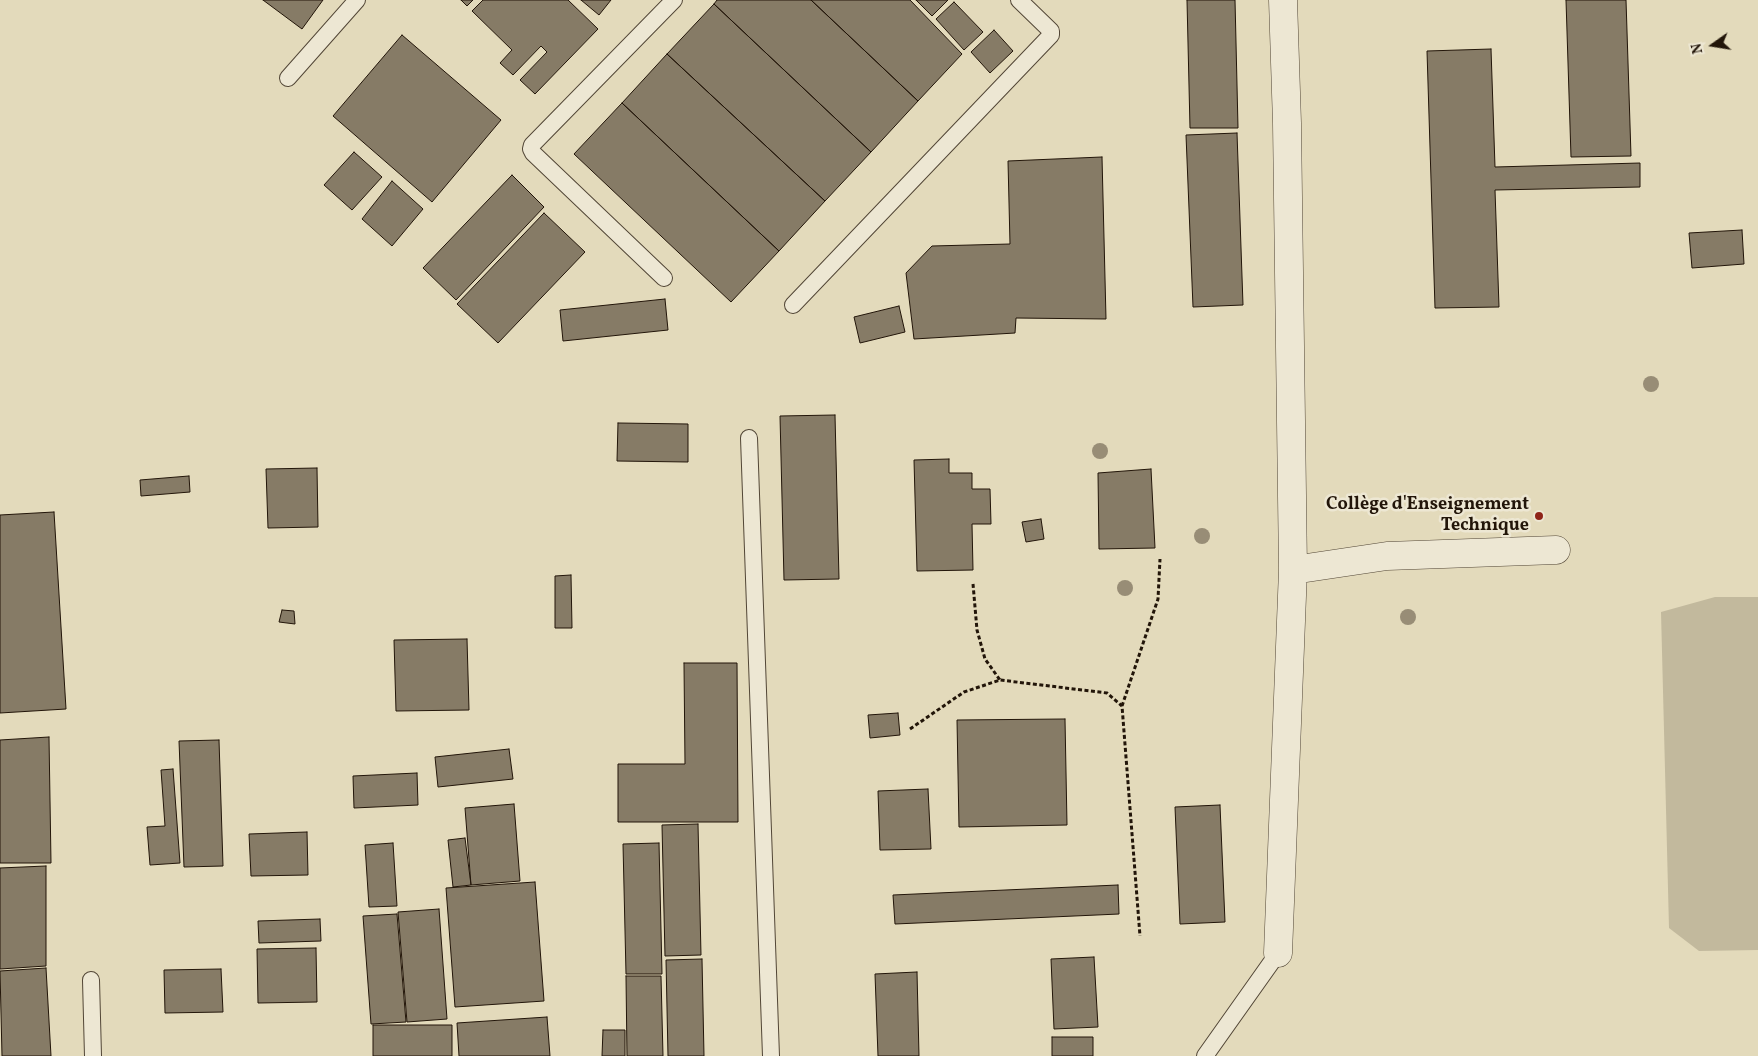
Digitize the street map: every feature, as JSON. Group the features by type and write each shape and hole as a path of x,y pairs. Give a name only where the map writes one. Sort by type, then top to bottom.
{"street":[{"path":"1278,953 1293,570 1288,123 1283,0"},
{"path":"1293,570 1388,556 1556,550"}],"lane":[{"path":"288,78 357,0"},
{"path":"664,278 533,154 531,149 674,0"},
{"path":"793,305 1051,35 1051,31 1019,0"},
{"path":"749,438 771,1056"},
{"path":"1205,1056 1278,953"},
{"path":"91,980 94,1056"}],"path":[{"path":"1140,936 1122,706 1158,599 1160,559"},
{"path":"974,584 977,630 985,660 1000,680"},
{"path":"910,729 964,692 1000,680 1107,694 1122,706"}],"shaded area":[{"path":"1715,597 1758,597 1758,950 1699,951 1669,928 1661,612"}],"building":[{"path":"263,0 323,0 302,29"},
{"path":"461,0 473,0 467,6"},
{"path":"483,0 568,0 598,29 535,94 520,80 547,52 541,46 513,75 500,63 512,50 472,11"},
{"path":"581,0 611,0 599,15"},
{"path":"717,0 811,0 918,101 871,152 714,4"},
{"path":"811,0 910,0 962,54 918,101"},
{"path":"916,0 948,0 932,16"},
{"path":"1187,0 1235,0 1238,128 1190,128"},
{"path":"1566,0 1626,0 1631,156 1571,157"},
{"path":"954,2 983,32 964,50 936,19"},
{"path":"714,4 871,152 825,201 667,54"},
{"path":"994,30 1013,51 990,73 971,52"},
{"path":"402,35 501,120 432,202 333,116"},
{"path":"1491,49 1495,167 1640,163 1640,187 1495,190 1499,307 1435,308 1427,51"},
{"path":"667,54 825,201 779,251 622,103"},
{"path":"622,103 779,251 731,302 574,154"},
{"path":"1237,133 1243,305 1193,307 1186,135"},
{"path":"354,152 382,177 352,210 324,185"},
{"path":"1102,157 1106,319 1016,318 1015,333 914,339 906,273 932,246 1010,244 1008,161"},
{"path":"512,175 544,207 456,300 423,268"},
{"path":"392,181 423,209 392,246 362,219"},
{"path":"544,213 585,252 498,343 457,304"},
{"path":"1742,230 1744,264 1692,268 1689,233"},
{"path":"665,299 668,330 563,341 560,310"},
{"path":"899,306 905,332 860,343 854,317"},
{"path":"835,415 839,579 784,580 780,416"},
{"path":"618,423 688,424 688,462 617,461"},
{"path":"949,459 949,473 972,473 972,489 990,489 991,524 972,524 973,570 917,571 914,460"},
{"path":"317,468 318,527 268,528 266,469"},
{"path":"1151,469 1155,548 1099,549 1098,473"},
{"path":"189,476 190,492 141,496 140,480"},
{"path":"54,512 66,709 0,713 0,515"},
{"path":"1041,519 1044,539 1026,542 1022,522"},
{"path":"571,575 572,628 555,628 555,576"},
{"path":"282,610 294,611 295,624 279,622"},
{"path":"467,639 469,710 396,711 394,640"},
{"path":"684,663 737,663 738,822 618,822 618,764 685,764"},
{"path":"898,713 900,735 870,738 868,715"},
{"path":"1065,719 1067,825 959,827 957,720"},
{"path":"49,737 51,863 0,863 0,740"},
{"path":"219,740 223,866 184,867 179,741"},
{"path":"509,749 513,779 438,787 435,757"},
{"path":"173,769 180,863 150,865 147,827 165,826 161,770"},
{"path":"417,773 418,805 354,808 353,776"},
{"path":"928,789 931,849 880,850 878,791"},
{"path":"514,804 520,881 471,885 465,808"},
{"path":"1220,805 1225,922 1180,924 1175,807"},
{"path":"698,824 701,955 665,956 662,825"},
{"path":"307,832 308,875 251,876 249,834"},
{"path":"465,838 471,885 453,887 448,840"},
{"path":"393,843 397,906 369,907 365,845"},
{"path":"659,843 662,974 626,974 623,844"},
{"path":"46,866 46,966 0,969 0,868"},
{"path":"535,882 544,1001 455,1007 446,888"},
{"path":"1118,885 1119,914 895,924 893,895"},
{"path":"439,909 447,1019 407,1022 398,912"},
{"path":"397,914 406,1022 371,1024 363,916"},
{"path":"320,919 321,941 259,943 258,921"},
{"path":"316,948 317,1002 258,1003 257,949"},
{"path":"1094,957 1098,1027 1054,1029 1051,959"},
{"path":"702,959 704,1056 668,1056 666,960"},
{"path":"46,968 51,1056 2,1056 0,971"},
{"path":"221,969 223,1012 165,1013 164,970"},
{"path":"917,972 919,1056 878,1056 875,974"},
{"path":"626,976 661,976 663,1056 627,1056"},
{"path":"547,1017 550,1056 459,1056 457,1023"},
{"path":"373,1025 452,1025 452,1056 373,1056"},
{"path":"603,1030 625,1030 625,1056 602,1056"},
{"path":"1052,1037 1093,1037 1093,1056 1052,1056"}],"place":[{"name":"Collège d'Enseignement Technique","path":"1539,516"}]}
